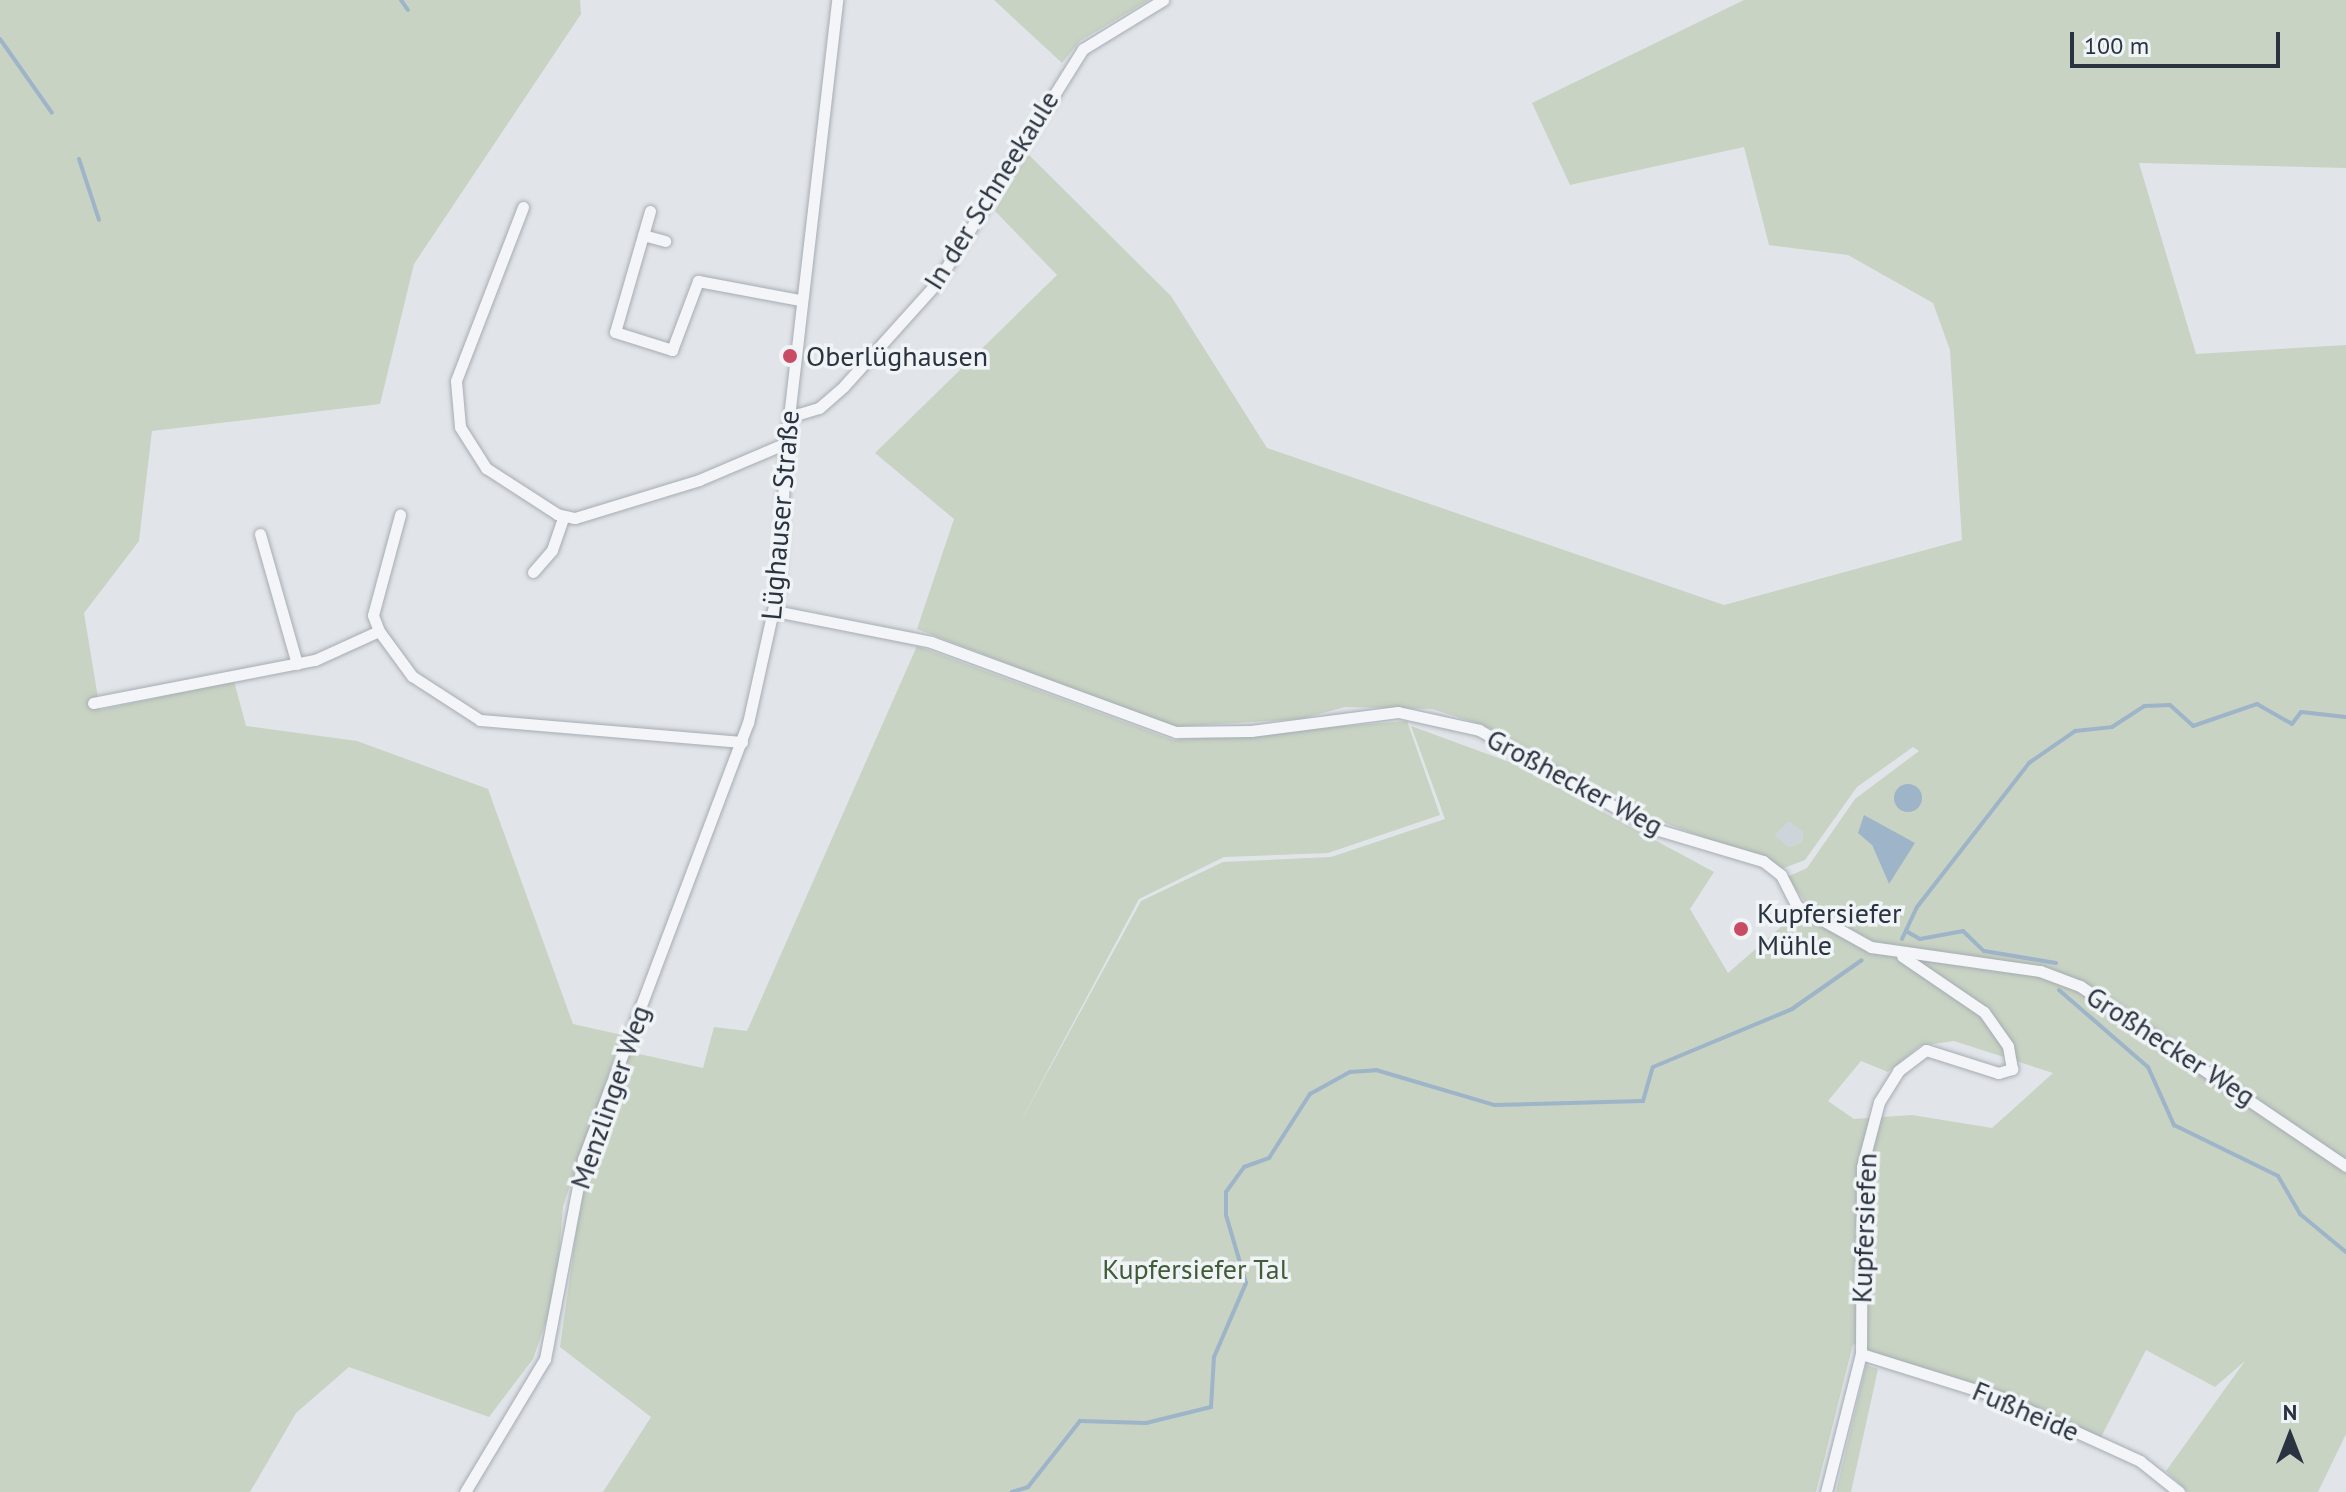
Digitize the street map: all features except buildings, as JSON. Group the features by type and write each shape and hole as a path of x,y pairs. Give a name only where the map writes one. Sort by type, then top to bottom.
{"street":[{"name":"Lüghauser Straße","path":"742,742 775,611 786,443 800,300 837,0"},
{"name":"In der Schneekaule","path":"789,417 819,408 844,386 936,284 1083,49 1163,0"},
{"path":"523,207 461,357 454,403 470,451 486,468 563,518"},
{"path":"650,211 615,332 629,339 672,350 698,281 800,300"},
{"path":"643,235 665,241"},
{"path":"533,572 563,518 699,480 786,443"},
{"path":"400,515 373,615 379,631 412,676 480,720 742,742"},
{"path":"260,534 297,664"},
{"name":"Großhecker Weg","path":"775,611 931,642 1176,732 1251,731 1398,712 1479,730 1652,828 1763,861 1781,875 1797,906 1871,947 1901,956 2040,971 2080,986 2346,1166"},
{"path":"93,703 297,664 379,631"},
{"name":"Menzlinger Weg","path":"465,1492 545,1359 583,1159 742,742"},
{"name":"Kupfersiefen","path":"1826,1492 1861,1354 1862,1167 1879,1102 1909,1059 1926,1050 1998,1073 2012,1069 2008,1046 1984,1012 1901,956"},
{"name":"Fußheide","path":"1861,1354 2002,1398 2140,1461 2179,1492"}],"shaded area":[{"path":"1789,820 1803,832 1802,842 1789,847 1775,835"}],"green space":[{"path":"0,0 580,0 581,14 414,264 380,404 152,431 139,541 84,613 100,710 234,681 246,726 357,741 488,789 573,1024 622,1035 563,1206 556,1293 533,1359 489,1417 349,1367 296,1413 250,1492 0,1492"},
{"path":"994,0 1149,0 1080,41 1062,63"},
{"name":"Kupfersiefer Tal","path":"1744,0 2346,0 2346,168 2139,163 2196,354 2346,345 2346,1434 2318,1492 2188,1492 2166,1471 2245,1361 2215,1387 2146,1350 2100,1439 1853,1344 1816,1492 603,1492 651,1417 560,1347 582,1190 630,1052 703,1068 714,1027 747,1031 917,646 1173,740 1407,721 1440,815 1328,853 1224,857 1139,899 1016,1130 1141,901 1223,862 1331,857 1445,819 1411,726 1512,763 1714,872 1690,909 1728,973 1798,912 1873,952 1810,908 1787,877 1807,868 1855,799 1919,751 1913,747 1857,787 1805,860 1784,868 1631,810 1483,725 1432,709 1345,707 1301,719 1172,727 917,629 954,519 875,453 1057,275 995,211 1028,154 1171,296 1267,448 1724,605 1962,540 1950,350 1933,303 1848,255 1769,245 1744,147 1570,185 1532,103","holes":["1864,815 1898,836 1889,884 1872,845","1789,821 1803,832 1802,842 1789,847 1775,835","1954,1041 2053,1073 1992,1128 1912,1115 1854,1119 1828,1101 1861,1061 1888,1072 1920,1046"]},
{"path":"1866,1365 1878,1369 1851,1492 1836,1492"}],"water":[{"path":"1908,784 1918,788 1922,798 1918,808 1908,812 1898,808 1894,798 1898,788"},
{"path":"1864,815 1915,843 1889,884 1872,845 1858,833"}],"waterway":[{"path":"401,0 408,10"},
{"path":"0,39 52,113"},
{"path":"79,159 99,220"},
{"path":"1902,939 1917,907 2029,763 2075,731 2112,727 2144,706 2170,705 2193,726 2257,704 2292,724 2301,712 2346,717"},
{"path":"1906,931 1920,939 1963,931 1984,951 2056,963"},
{"path":"1012,1492 1028,1487 1080,1421 1146,1423 1211,1407 1214,1357 1246,1283 1226,1215 1226,1192 1244,1167 1269,1158 1310,1094 1350,1072 1376,1070 1494,1105 1643,1101 1653,1067 1792,1009 1862,960"},
{"path":"2059,990 2148,1067 2174,1125 2278,1176 2300,1214 2346,1252"}],"place":[{"name":"Oberlüghausen","path":"790,356"},
{"name":"Kupfersiefer Mühle","path":"1741,929"}]}
